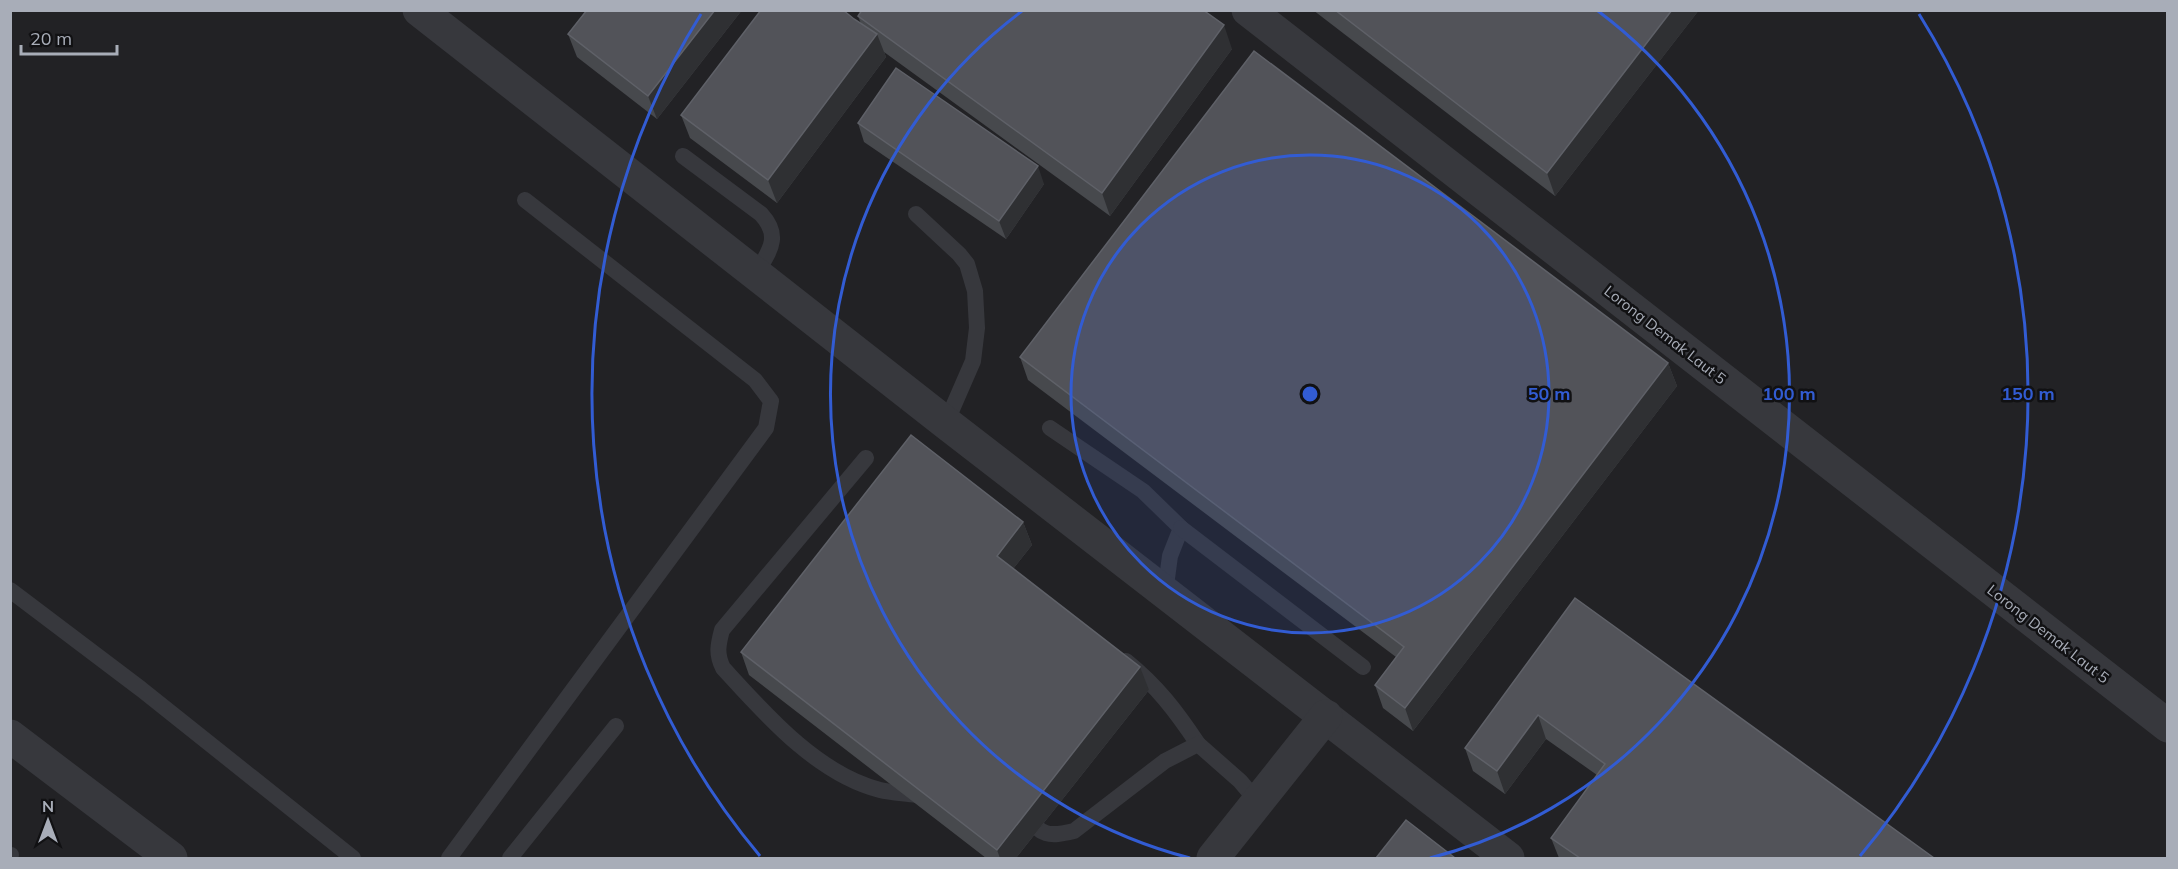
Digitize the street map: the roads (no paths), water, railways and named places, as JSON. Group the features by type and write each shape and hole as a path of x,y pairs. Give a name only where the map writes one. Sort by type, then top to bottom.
{"street":[{"path":"419,10 946,423 1508,858"},
{"name":"Lorong Demak Laut 5","path":"1248,10 2168,726"},
{"path":"1213,858 1326,716"},
{"path":"10,736 171,858"}],"lane":[{"path":"683,156 770,223 773,234 772,244 756,274"},
{"path":"449,858 766,428 771,401 755,380 525,200"},
{"path":"916,214 967,264 975,291 977,328 973,361 946,423"},
{"path":"1050,428 1143,491 1181,528 1363,667"},
{"path":"866,458 722,630 717,657 723,668 778,728 841,775 880,790 917,795 932,784"},
{"path":"1165,593 1170,556 1181,528"},
{"path":"10,590 141,689 353,858"},
{"path":"1117,654 1155,686 1176,711 1198,744 1240,781 1257,801"},
{"path":"510,858 616,726"},
{"path":"1016,804 1038,830 1058,835 1074,831 1165,761 1198,744"}]}
